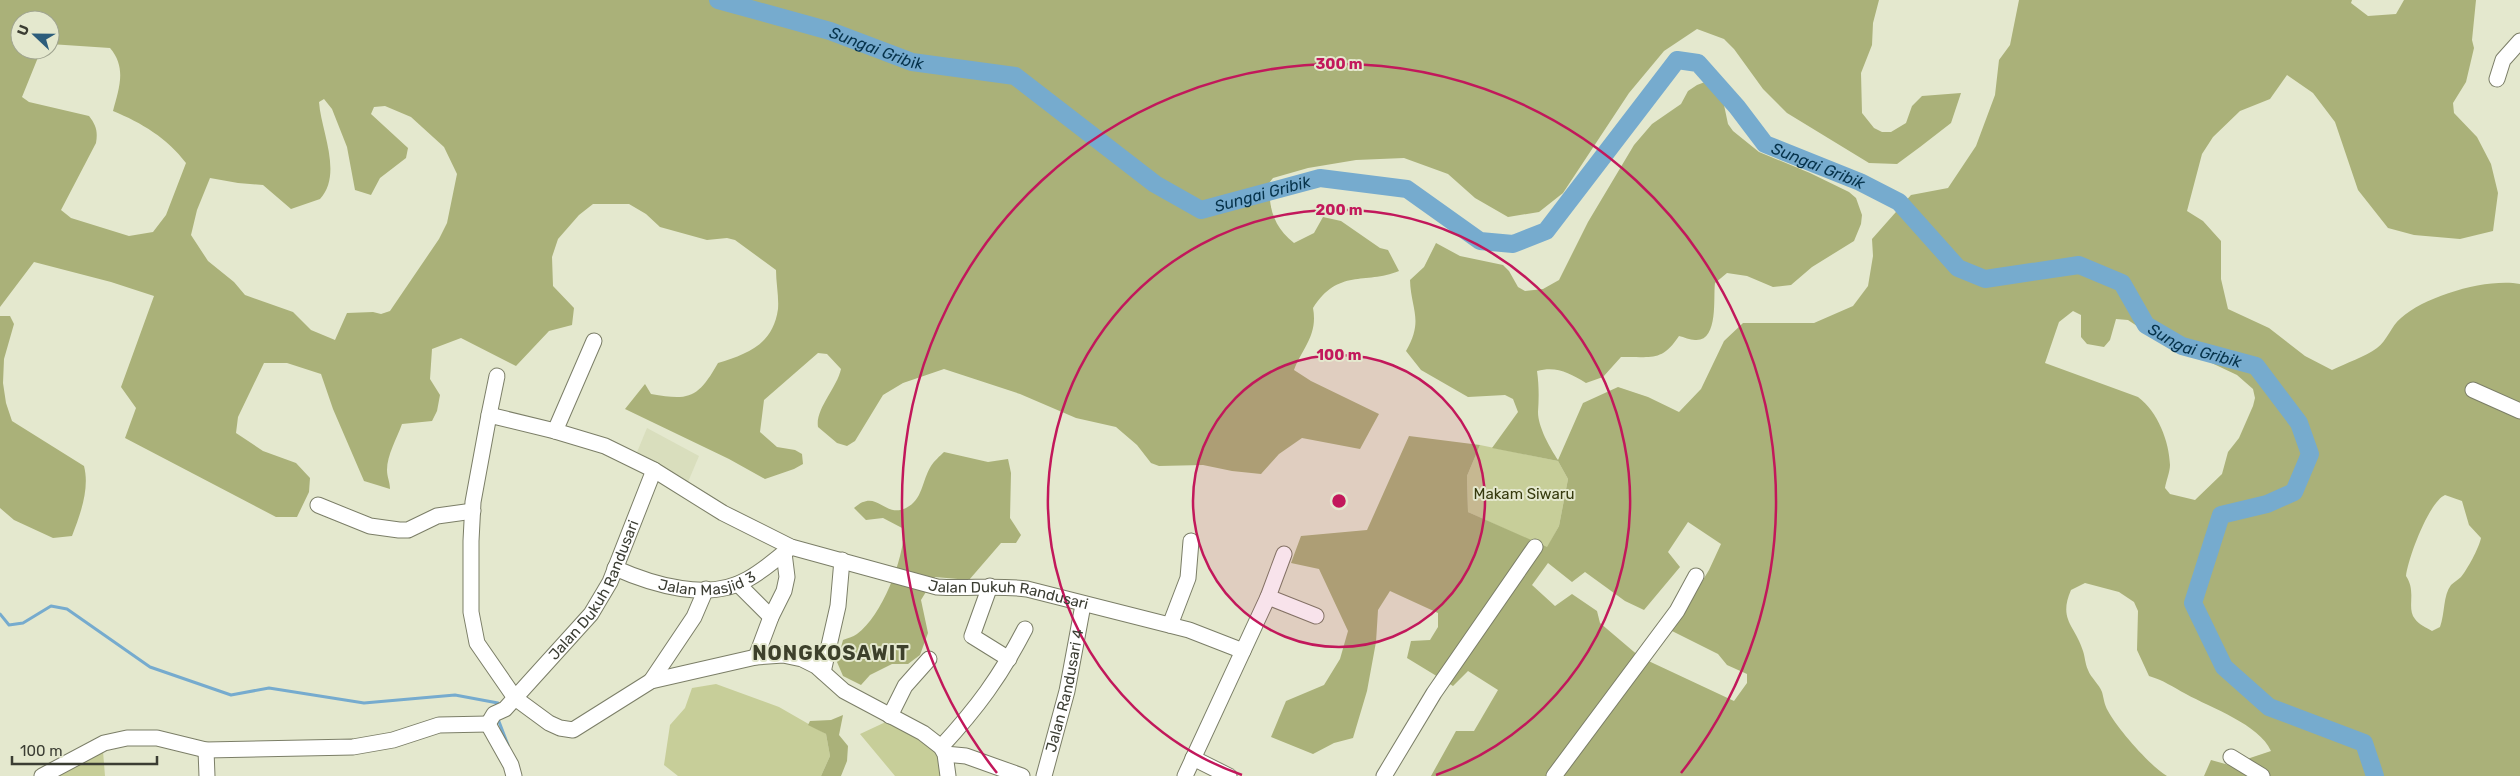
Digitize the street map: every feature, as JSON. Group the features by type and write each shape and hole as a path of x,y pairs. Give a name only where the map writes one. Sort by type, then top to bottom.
{"street":[{"path":"2497,79 2503,60 2520,41"},
{"path":"555,431 594,341"},
{"path":"496,376 472,511 471,612 477,643 515,698 548,723 560,728 573,730 651,681 756,657 771,655 794,657 810,662 844,691 923,733 943,750 1022,776"},
{"path":"2473,390 2520,411"},
{"name":"Jalan Dukuh Randusari","path":"489,415 555,431 605,446 654,470 722,513 787,550 842,560 937,587 959,589 990,586 1027,589 1083,605 1170,625 1208,636 1243,651"},
{"name":"Jalan Dukuh Randusari","path":"494,717 515,698 591,614 615,568 654,470"},
{"path":"318,505 370,526 399,530 408,530 437,516 472,511"},
{"path":"1170,625 1188,578 1191,541"},
{"path":"1384,776 1434,693 1536,547"},
{"path":"756,657 771,617 781,601 787,577 787,550"},
{"name":"Jalan Masjid 3","path":"615,568 656,584 706,589 738,584 748,580 787,550"},
{"path":"1185,776 1268,597 1284,554"},
{"path":"823,672 838,606 842,560"},
{"path":"1554,776 1677,611 1696,576"},
{"path":"738,584 771,617"},
{"path":"990,586 972,636 1009,659"},
{"path":"651,681 694,617 706,589"},
{"path":"1268,597 1316,616"},
{"name":"Jalan Randusari 4","path":"1044,776 1067,691 1083,605"},
{"path":"948,776 943,750 985,697 1009,659 1024,630"},
{"path":"890,716 905,686 929,659"},
{"path":"42,776 104,744 127,738 157,738 206,750 250,750 305,746 353,747 393,740 438,725 494,717 514,776"},
{"path":"206,750 207,776"},
{"path":"2232,757 2262,776"},
{"path":"1193,758 1229,776"}],"shaded area":[{"path":"647,428 699,456 685,489 635,457"}],"green space":[{"path":"0,0 1879,0 1873,23 1872,45 1861,73 1862,113 1874,128 1882,132 1891,132 1906,123 1912,106 1922,96 1961,93 1951,123 1920,147 1897,164 1869,163 1787,113 1763,89 1734,49 1724,39 1697,29 1664,51 1629,93 1563,193 1539,212 1508,217 1475,198 1448,174 1404,158 1356,160 1308,168 1273,178 1269,183 1271,208 1281,230 1294,243 1314,233 1323,217 1341,221 1380,248 1388,250 1399,271 1342,282 1332,287 1313,308 1312,333 1294,370 1311,381 1379,414 1360,449 1302,438 1279,454 1261,474 1203,465 1159,466 1151,463 1137,445 1116,427 1076,418 1020,394 944,369 903,383 883,395 855,441 847,446 837,443 818,427 820,413 841,369 827,354 818,353 764,400 760,432 777,447 795,450 802,454 803,464 765,479 729,459 625,409 645,384 651,394 675,397 692,394 705,384 718,363 739,356 764,340 771,331 778,309 776,270 735,240 727,238 707,240 660,227 646,214 629,204 593,204 579,215 558,239 552,257 553,286 574,308 572,325 549,331 516,366 461,338 432,349 430,379 440,395 437,411 432,421 402,424 387,464 390,489 364,481 333,409 321,374 287,363 264,363 238,417 236,433 263,451 296,463 310,478 309,492 297,517 276,517 125,438 136,408 121,387 154,296 111,282 34,262 0,307","holes":["10,10 60,10 60,45 110,48 120,71 119,86 113,111 153,132 171,146 186,163 166,215 153,232 129,236 71,218 61,210 96,143 96,128 89,116 29,102 22,97 37,60 10,60","324,99 332,109 347,147 355,190 371,195 380,178 406,158 408,148 371,114 374,107 385,106 411,117 444,147 457,174 447,223 439,239 390,311 381,314 373,312 347,313 335,340 311,330 293,312 245,295 234,282 208,261 191,235 197,210 210,178 263,185 291,209 320,199 327,189 330,165 319,102"]},
{"path":"2019,0 2352,0 2351,3 2368,16 2396,14 2404,0 2476,0 2472,40 2474,48 2466,82 2453,103 2454,113 2477,137 2491,164 2498,193 2493,231 2460,239 2414,235 2388,228 2358,190 2335,122 2313,93 2287,75 2270,99 2240,111 2213,137 2202,154 2187,211 2203,221 2221,241 2221,279 2228,309 2269,328 2305,356 2332,370 2377,348 2401,318 2425,303 2457,290 2474,286 2506,283 2520,284 2520,776 2204,776 2211,760 2229,765 2271,751 2265,741 2245,725 2149,676 2137,650 2138,611 2134,602 2119,592 2085,583 2071,590 2066,609 2069,622 2080,642 2088,670 2101,689 2105,704 2112,718 2143,756 2167,776 1431,776 1456,731 1474,731 1498,690 1468,671 1453,686 1407,658 1411,641 1430,640 1438,627 1438,613 1390,591 1378,610 1376,642 1367,691 1353,738 1334,743 1313,754 1271,737 1286,701 1324,685 1340,659 1348,631 1319,569 1291,563 1301,536 1367,530 1409,436 1480,445 1467,476 1468,512 1547,547 1559,526 1568,479 1558,461 1492,448 1518,412 1513,399 1505,395 1468,397 1421,370 1406,351 1415,323 1410,280 1424,267 1436,243 1460,256 1503,265 1509,271 1518,287 1525,291 1543,289 1559,280 1588,222 1634,145 1652,124 1681,104 1688,91 1705,82 1713,88 1724,105 1728,124 1733,131 1759,152 1810,173 1849,192 1856,198 1862,215 1861,224 1854,241 1812,267 1791,285 1773,287 1747,276 1727,273 1715,283 1713,318 1708,334 1703,339 1693,340 1679,336 1667,351 1661,354 1648,357 1621,357 1603,377 1586,383 1563,371 1551,369 1537,371 1540,424 1558,460 1583,403 1618,387 1648,397 1679,412 1701,389 1724,341 1743,323 1814,323 1853,306 1868,286 1873,256 1872,239 1911,195 1948,188 1976,146 1995,95 1999,60 2010,45","holes":["2073,311 2081,315 2081,337 2087,344 2104,347 2110,340 2116,319 2128,320 2146,332 2237,375 2253,389 2255,398 2253,406 2239,438 2228,452 2222,474 2195,500 2170,494 2165,488 2170,465 2165,437 2157,419 2145,403 2138,397 2045,363 2059,322","2445,495 2462,501 2469,525 2481,538 2475,553 2461,577 2448,589 2440,627 2432,631 2418,623 2412,615 2411,588 2406,576 2420,531 2432,508","1688,522 1721,544 1709,570 1672,631 1718,654 1727,665 1747,674 1747,683 1734,701 1640,657 1600,623 1597,611 1572,594 1555,606 1532,585 1548,563 1572,582 1585,572 1625,601 1644,610 1680,567 1668,552"]},
{"path":"0,316 10,316 14,324 4,359 3,383 6,403 12,421 84,466 86,475 85,493 72,536 53,538 14,520 0,508"},
{"name":"Makam Siwaru","path":"1480,445 1558,461 1568,479 1559,526 1547,548 1468,512 1467,476"},
{"path":"944,452 988,462 1008,459 1011,473 1010,518 1021,535 1016,543 1001,543 969,580 935,577 921,600 928,633 920,655 908,664 892,664 870,675 861,685 843,676 837,662 843,640 855,635 866,626 883,601 896,571 904,529 883,518 866,520 854,508 862,502 869,501 892,510 906,508 916,500 928,471 935,460"},
{"path":"716,684 779,707 826,734 830,756 821,776 678,776 664,765 670,725 685,708 692,688"},
{"path":"843,715 839,735 848,746 847,761 841,776 821,776 830,756 826,734 808,725 810,721 831,720"},
{"path":"890,720 937,748 943,776 895,776 860,734"},
{"path":"103,751 105,776 55,776"}],"waterway":[{"name":"Sungai Gribik","path":"718,0 830,31 912,62 1015,76 1155,184 1201,210 1320,178 1407,189 1480,241 1513,244 1546,231 1677,60 1698,63 1737,107 1765,144 1860,182 1899,202 1958,268 1985,279 2079,265 2122,283 2146,325 2182,346 2256,366 2299,423 2310,454 2294,492 2267,504 2221,515 2193,603 2224,667 2269,707 2364,743 2375,776"},
{"path":"0,614 9,625 23,623 51,606 67,609 150,667 231,695 269,688 364,703 455,695 498,703 498,707"},
{"path":"498,719 508,745"}],"district":[{"name":"NONGKOSAWIT","path":"831,653"}]}
